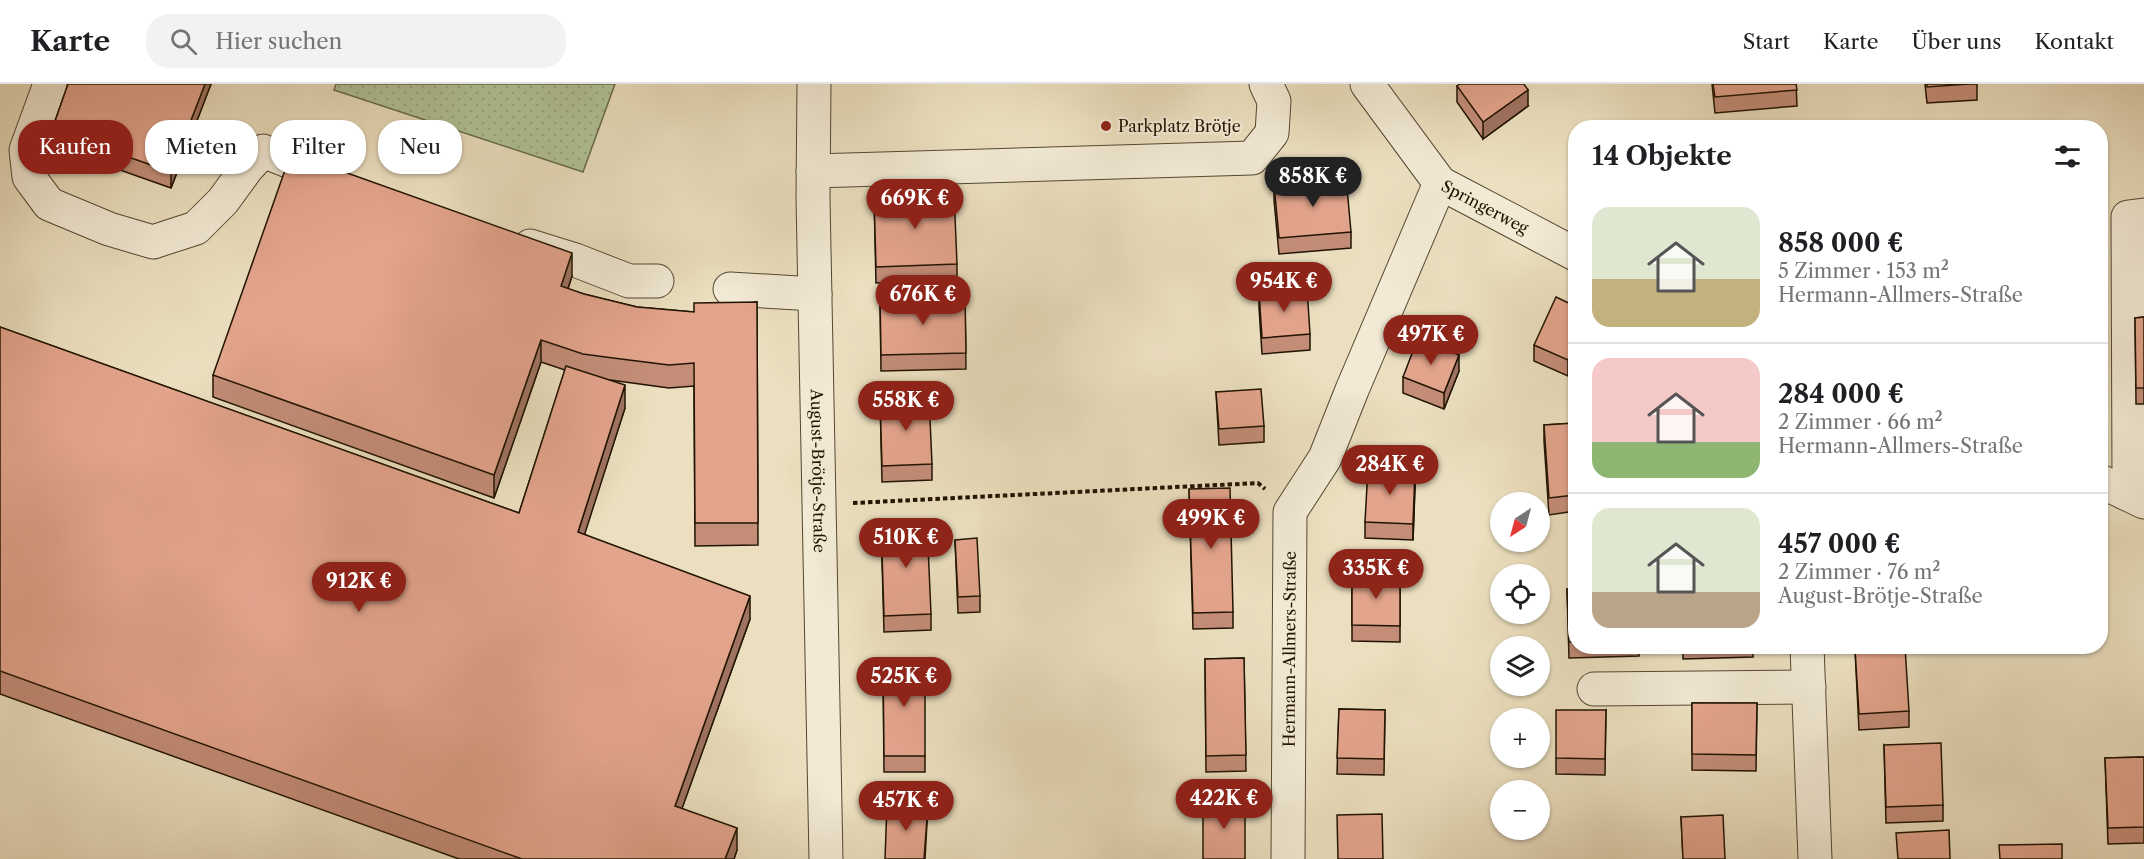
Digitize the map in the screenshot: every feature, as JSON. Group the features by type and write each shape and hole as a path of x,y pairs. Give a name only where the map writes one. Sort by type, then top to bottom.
{"street":[{"path":"50,84 26,150 29,177 49,204 109,229 153,242 196,228 223,201 247,168 263,151 363,190"},
{"name":"August-Brötje-Straße","path":"814,84 813,171 826,859"},
{"path":"813,171 1252,158 1272,133 1274,101 1266,84"},
{"name":"Springerweg","path":"1367,84 1440,183 1568,250"},
{"path":"1290,512 1325,458 1440,183"},
{"path":"2123,492 2129,481 2128,217 2144,215"},
{"path":"501,237 575,260 629,281 657,280"},
{"path":"730,289 815,294"},
{"name":"Hermann-Allmers-Straße","path":"1288,859 1290,512"},
{"path":"1807,654 1815,859"},
{"path":"1594,689 1809,687"}],"path":[{"path":"820,505 1258,483 1290,512"}],"green space":[{"path":"336,84 615,84 583,172 462,132 462,120 425,120 334,90"}],"building":[{"path":"68,84 205,84 191,120 145,120 145,163 133,159 133,120 55,120"},
{"path":"1460,84 1524,84 1528,90 1483,122 1457,86"},
{"path":"1713,84 1796,84 1797,90 1715,97"},
{"path":"1927,84 1969,84 1927,87"},
{"path":"284,174 350,174 572,253 561,286 584,294 637,307 694,312 694,303 757,302 758,523 695,523 694,363 669,365 583,354 541,340 494,475 213,375"},
{"path":"1346,177 1351,232 1279,238 1274,184"},
{"path":"954,192 957,264 876,267 874,196"},
{"path":"1307,288 1310,334 1262,338 1259,292"},
{"path":"965,296 966,353 881,355 880,298"},
{"path":"1556,297 1568,303 1568,360 1534,345"},
{"path":"2144,317 2144,388 2136,388 2135,318"},
{"path":"0,327 519,513 566,366 625,385 578,532 750,596 675,806 737,828 725,859 522,859 0,671"},
{"path":"1418,338 1459,355 1444,393 1403,377"},
{"path":"1261,389 1264,426 1219,429 1216,392"},
{"path":"929,397 932,464 882,466 880,399"},
{"path":"1568,423 1568,496 1550,498 1544,425"},
{"path":"1368,468 1415,470 1413,524 1365,522"},
{"path":"1230,488 1233,612 1193,613 1189,489"},
{"path":"881,523 927,523 931,614 884,616"},
{"path":"977,538 980,596 958,597 955,540"},
{"path":"1352,575 1400,575 1400,626 1352,625"},
{"path":"1855,654 1905,654 1909,711 1859,714"},
{"path":"1244,658 1246,755 1206,756 1205,659"},
{"path":"925,660 925,756 884,756 883,662"},
{"path":"1692,703 1757,703 1756,755 1692,754"},
{"path":"1339,709 1385,710 1384,759 1337,758"},
{"path":"1556,710 1606,710 1605,759 1556,758"},
{"path":"1941,743 1943,805 1886,807 1884,745"},
{"path":"2144,757 2144,827 2108,828 2105,758"},
{"path":"1203,802 1245,802 1245,859 1203,859"},
{"path":"887,804 928,805 924,859 885,859"},
{"path":"1382,814 1383,859 1338,859 1337,815"},
{"path":"1723,815 1725,859 1683,859 1681,817"},
{"path":"1949,830 1950,859 1898,859 1896,833"},
{"path":"2062,844 2062,859 2000,859 1999,845"}],"place":[{"name":"Parkplatz Brötje","path":"1106,126"}]}
